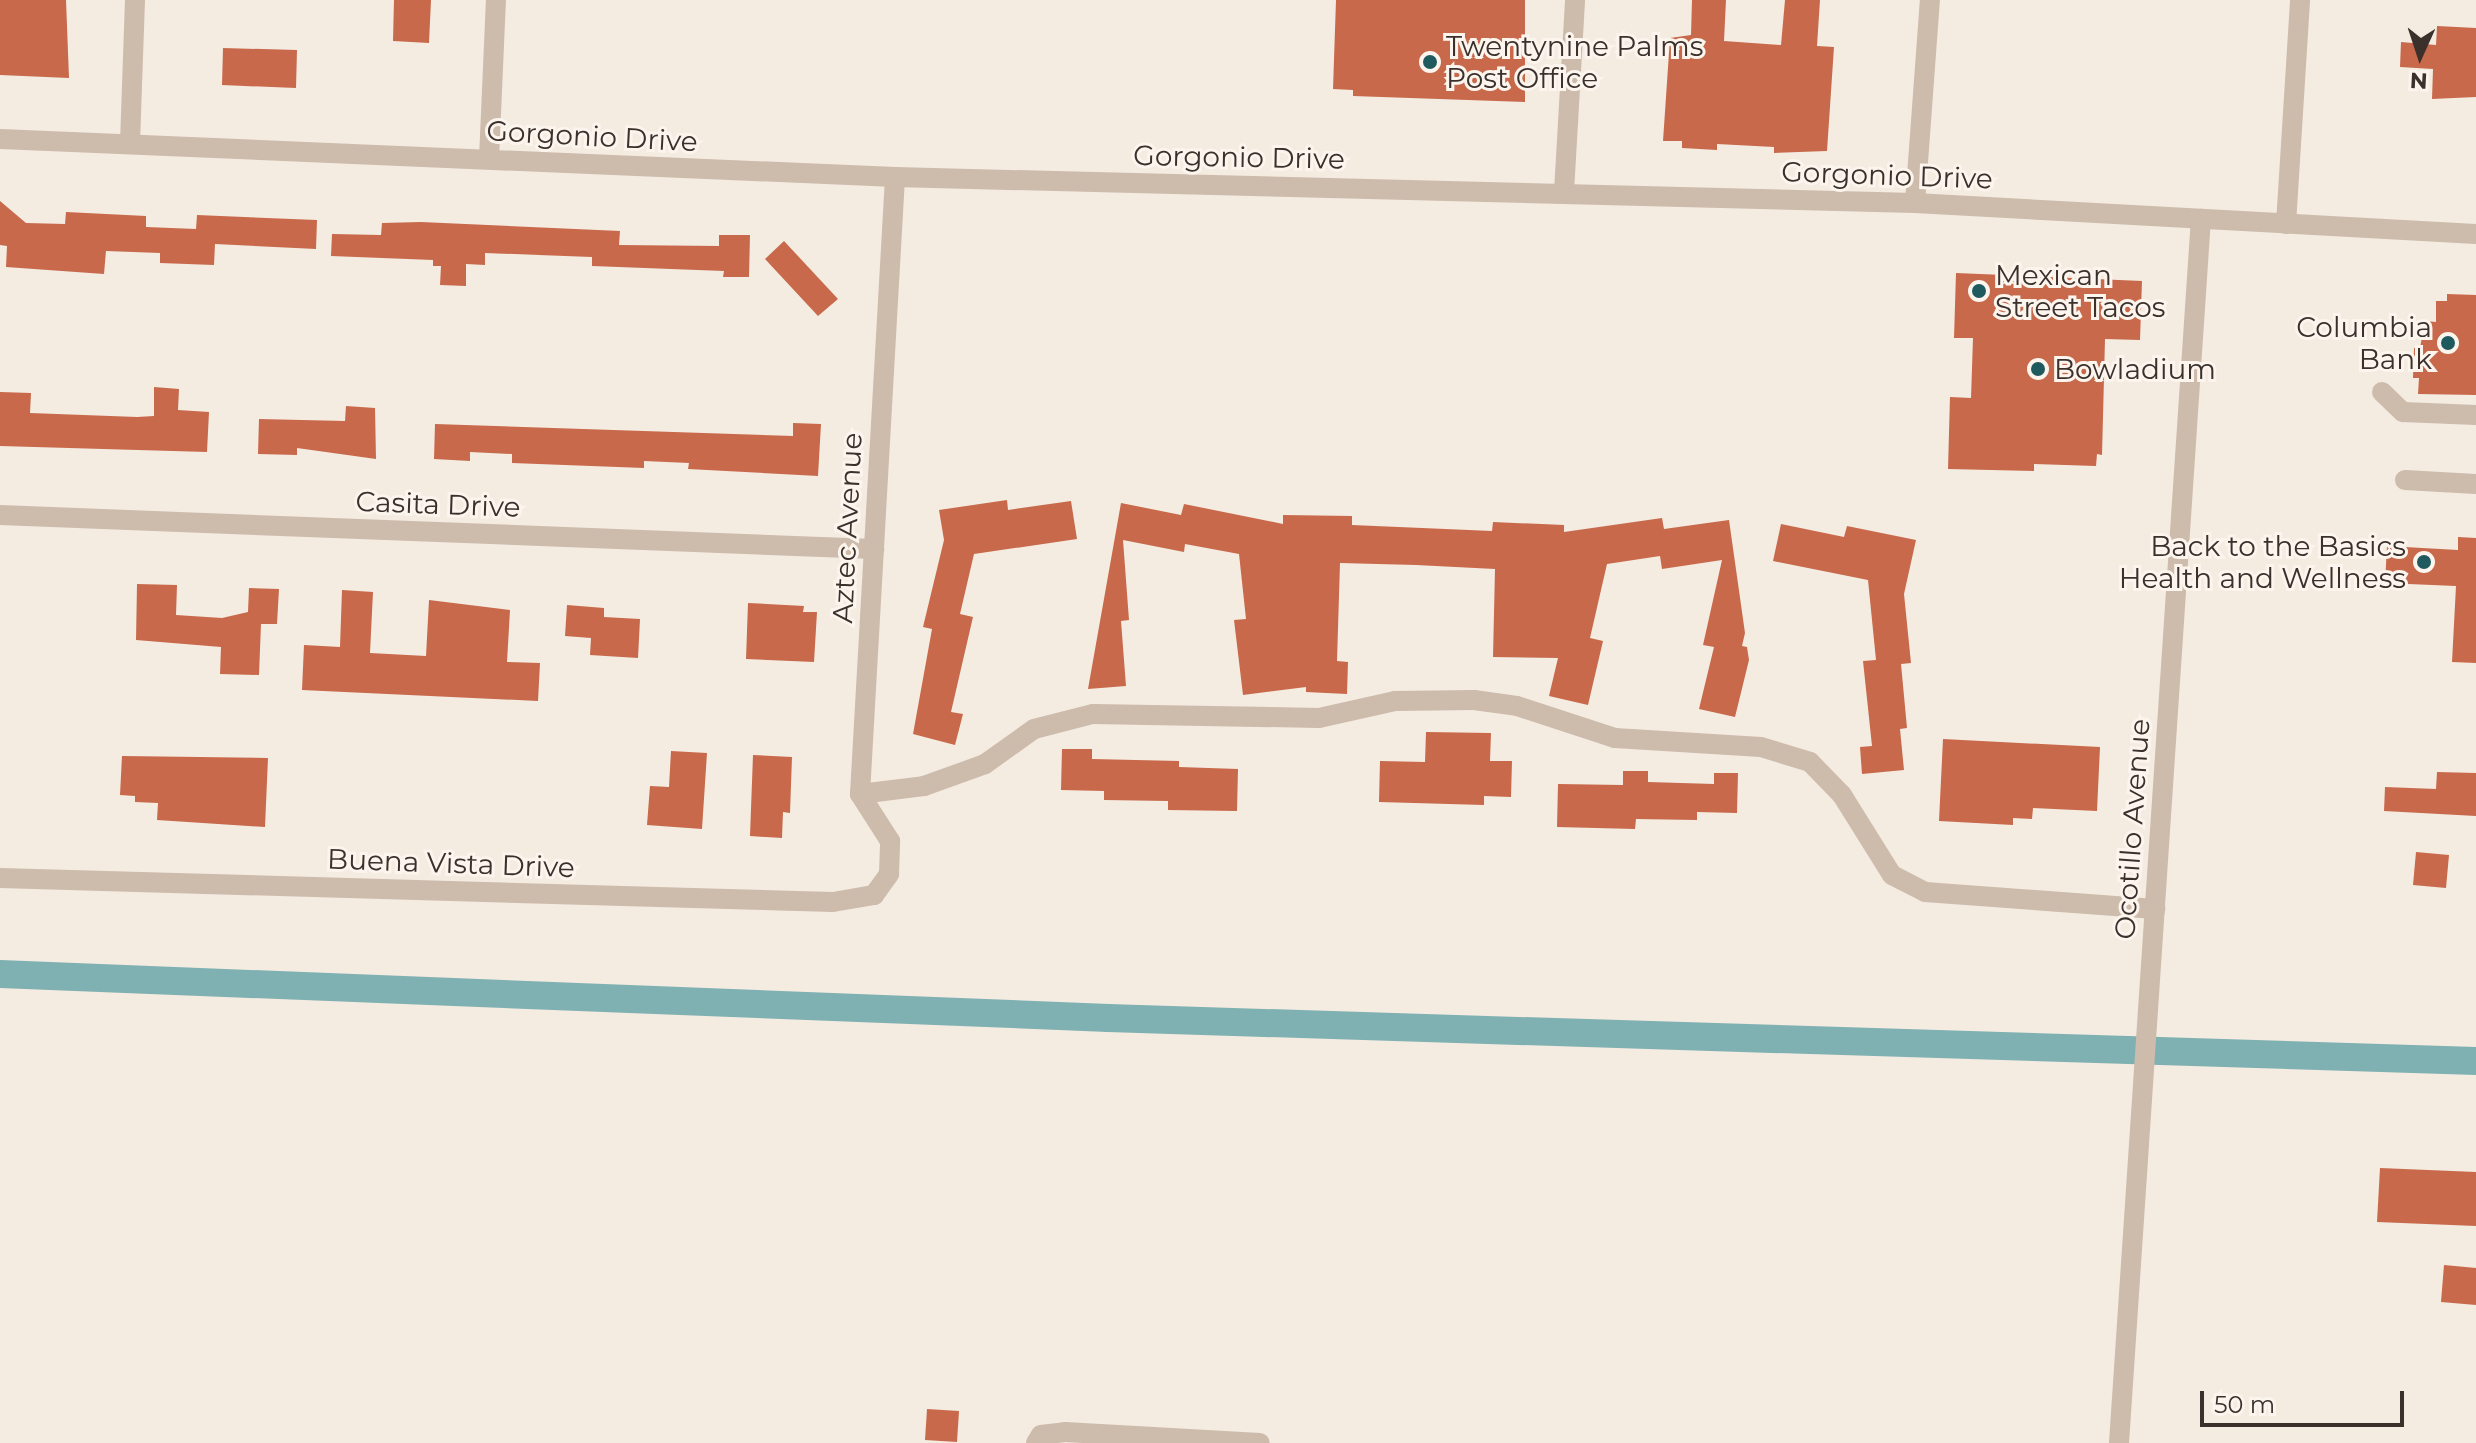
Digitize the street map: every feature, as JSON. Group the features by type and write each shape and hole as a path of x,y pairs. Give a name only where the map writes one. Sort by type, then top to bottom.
{"street":[{"path":"130,143 135,0"},
{"path":"489,159 496,0"},
{"path":"1564,192 1575,0"},
{"path":"1915,203 1930,0"},
{"path":"2286,224 2300,0"},
{"name":"Gorgonio Drive","path":"0,139 895,177 1915,203 2476,234"},
{"name":"Aztec Avenue","path":"860,794 895,177"},
{"name":"Ocotillo Avenue","path":"2119,1443 2201,219"},
{"path":"2382,392 2403,412 2476,415"},
{"path":"2405,480 2476,484"},
{"name":"Casita Drive","path":"0,515 874,549"},
{"path":"860,794 924,786 985,764 1034,729 1093,714 1319,718 1395,701 1474,700 1517,706 1615,738 1761,747 1810,762 1842,795 1892,875 1925,892 2155,909"},
{"name":"Buena Vista Drive","path":"0,878 833,902 874,895 889,874 890,841 860,794"},
{"path":"1036,1443 1041,1435 1065,1432 1260,1443"}],"building":[{"path":"0,0 66,0 69,78 0,75"},
{"path":"394,0 431,0 429,43 393,41"},
{"name":"Twentynine Palms Post Office","path":"1336,0 1525,0 1525,102 1353,96 1353,90 1333,89"},
{"path":"1692,0 1726,0 1724,41 1781,45 1785,0 1820,0 1817,46 1834,47 1827,151 1774,153 1774,147 1717,144 1717,150 1682,148 1682,141 1663,141 1670,38 1691,35"},
{"path":"2437,26 2476,28 2476,97 2432,99 2433,69 2400,67 2401,42 2436,45"},
{"path":"223,48 297,50 296,88 222,85"},
{"path":"0,201 26,223 65,224 66,212 146,216 146,227 196,229 197,215 317,220 316,249 215,244 214,265 160,263 160,253 106,251 104,274 6,267 7,246 0,245"},
{"path":"382,223 620,231 619,245 719,246 719,235 750,235 749,277 723,277 724,271 592,266 592,257 485,253 485,265 466,264 466,286 440,285 441,266 433,266 433,260 331,256 332,234 381,235"},
{"path":"784,241 838,299 818,316 765,259"},
{"name":"Bowladium","path":"1956,273 2142,281 2140,340 2105,339 2102,455 2097,454 2096,466 2034,464 2034,471 1948,469 1950,397 1971,398 1973,338 1954,338"},
{"name":"Columbia Bank","path":"2447,294 2476,295 2476,395 2418,394 2419,378 2413,378 2414,348 2420,348 2425,321 2436,322 2436,301 2447,301"},
{"path":"154,387 179,389 178,410 209,412 207,452 0,446 0,392 31,393 30,413 137,417 154,416"},
{"path":"346,406 375,408 376,459 297,448 297,455 258,454 259,419 345,421"},
{"path":"793,423 821,424 818,476 688,469 689,463 644,461 644,468 512,463 512,454 470,452 470,461 434,459 435,424 793,436"},
{"path":"1007,500 1008,510 1071,501 1077,539 974,554 960,614 973,617 951,712 963,714 955,745 913,734 932,629 923,627 944,540 939,510"},
{"path":"1121,503 1181,515 1184,504 1283,524 1283,515 1352,516 1352,525 1492,531 1493,522 1564,525 1564,532 1662,518 1664,529 1729,520 1745,633 1742,646 1747,647 1749,660 1735,717 1699,709 1714,647 1703,645 1722,560 1662,569 1660,556 1607,564 1590,638 1603,641 1588,705 1549,696 1558,658 1493,657 1495,569 1416,565 1340,563 1337,661 1348,662 1347,694 1306,692 1306,687 1243,695 1234,620 1246,619 1239,554 1185,544 1184,552 1123,540 1129,620 1121,621 1126,686 1088,689"},
{"path":"1781,524 1844,537 1847,526 1916,540 1904,594 1911,663 1901,664 1907,728 1900,729 1904,770 1862,774 1860,747 1872,746 1863,661 1876,660 1868,580 1773,561"},
{"path":"2458,537 2476,538 2476,663 2452,662 2456,586 2385,583 2387,546 2458,550"},
{"path":"137,584 177,585 176,615 222,618 248,612 249,588 279,589 277,624 261,624 259,675 220,674 221,647 136,640"},
{"path":"342,590 373,592 370,653 426,656 429,600 510,610 507,662 540,663 538,701 302,690 304,645 340,647"},
{"path":"748,603 804,606 803,612 817,612 814,662 746,659"},
{"path":"567,605 604,608 604,617 640,619 638,658 590,655 591,638 565,636"},
{"path":"1426,732 1491,733 1490,761 1512,761 1511,797 1484,796 1484,805 1379,802 1380,761 1425,762"},
{"path":"1943,739 2100,747 2097,811 2033,808 2032,819 2013,818 2013,825 1939,821"},
{"path":"1062,749 1092,749 1092,759 1179,761 1179,767 1238,769 1237,811 1168,810 1168,801 1104,800 1104,791 1061,790"},
{"path":"671,751 707,753 702,829 647,825 650,786 669,787"},
{"path":"753,755 792,757 790,813 783,812 782,838 750,836"},
{"path":"122,756 268,758 265,827 157,820 158,803 135,802 135,796 120,795"},
{"path":"1623,771 1648,771 1648,782 1714,784 1714,773 1738,773 1737,813 1697,812 1697,820 1636,819 1635,829 1557,827 1558,784 1623,785"},
{"path":"2437,772 2476,773 2476,816 2384,811 2385,787 2436,789"},
{"path":"2416,852 2449,855 2446,888 2413,885"},
{"path":"2380,1168 2476,1172 2476,1226 2377,1222"},
{"path":"2444,1265 2476,1268 2476,1305 2441,1302"},
{"path":"927,1409 959,1411 957,1442 925,1440"}],"waterway":[{"path":"0,974 1108,1018 2476,1061"}],"place":[{"name":"Twentynine Palms Post Office","path":"1430,62"},
{"name":"Mexican Street Tacos","path":"1979,291"},
{"name":"Columbia Bank","path":"2448,343"},
{"name":"Bowladium","path":"2038,369"},
{"name":"Back to the Basics Health and Wellness","path":"2424,562"}]}
